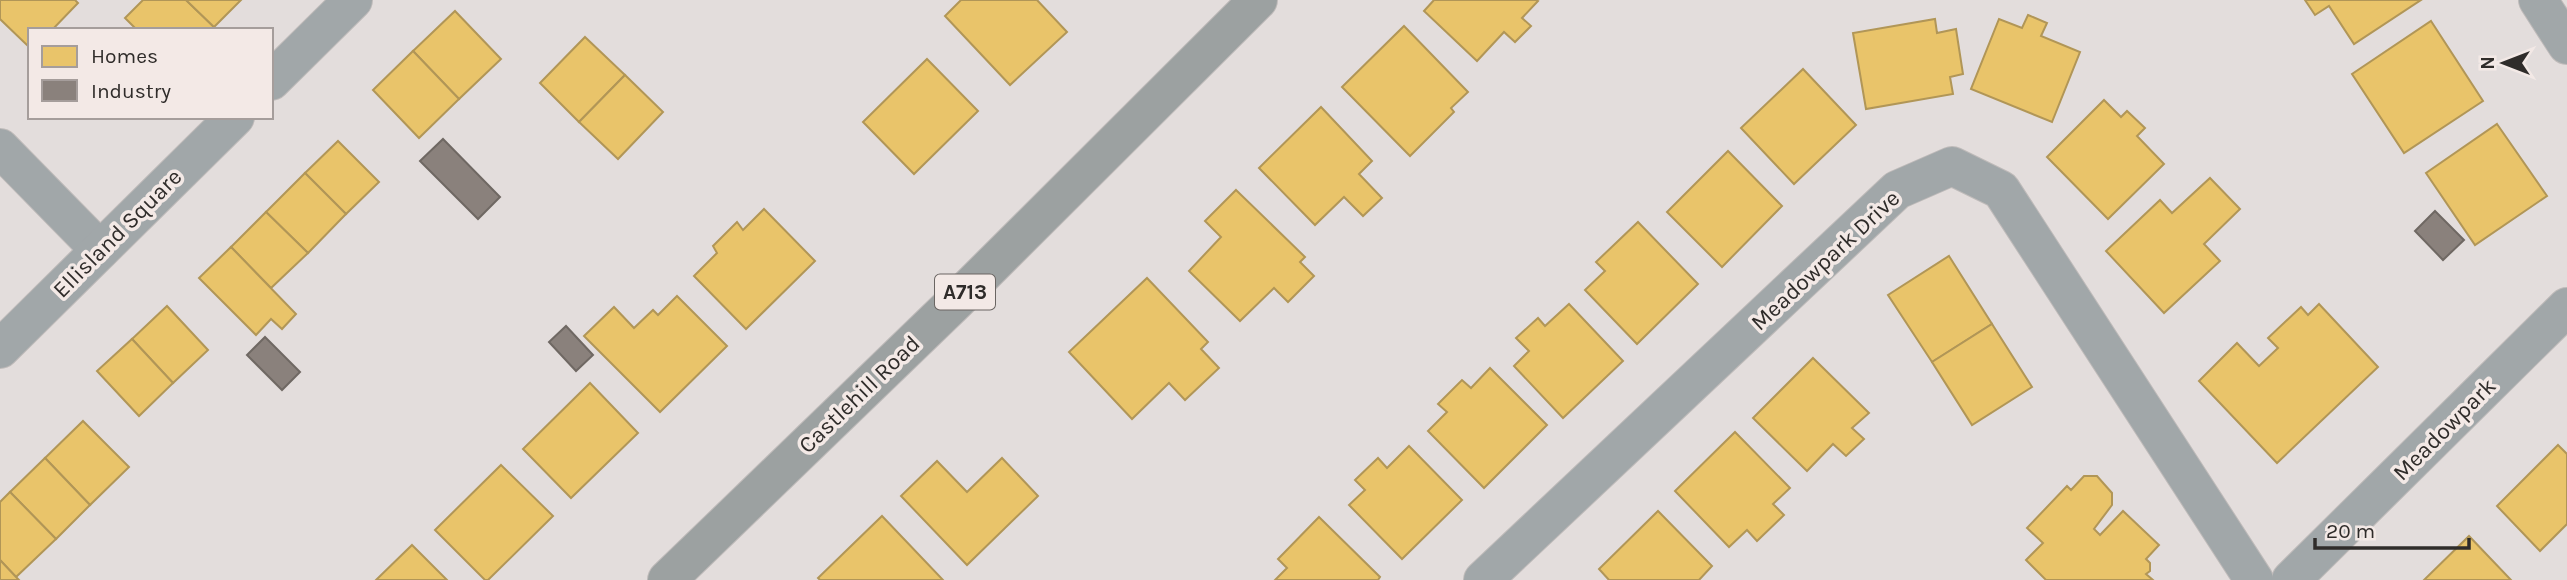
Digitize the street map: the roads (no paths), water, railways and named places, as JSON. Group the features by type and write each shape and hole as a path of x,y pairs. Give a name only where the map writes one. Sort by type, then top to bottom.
{"main road":[{"name":"Castlehill Road","path":"667,580 946,311 1258,0"}],"street":[{"path":"273,79 353,0"},
{"path":"2538,0 2567,45"},
{"name":"Ellisland Square","path":"0,349 233,119"},
{"path":"0,148 100,250"},
{"name":"Meadowpark Drive","path":"1483,580 1897,190 1952,166 2001,191 2254,580"},
{"name":"Meadowpark","path":"2291,580 2567,307"}]}
